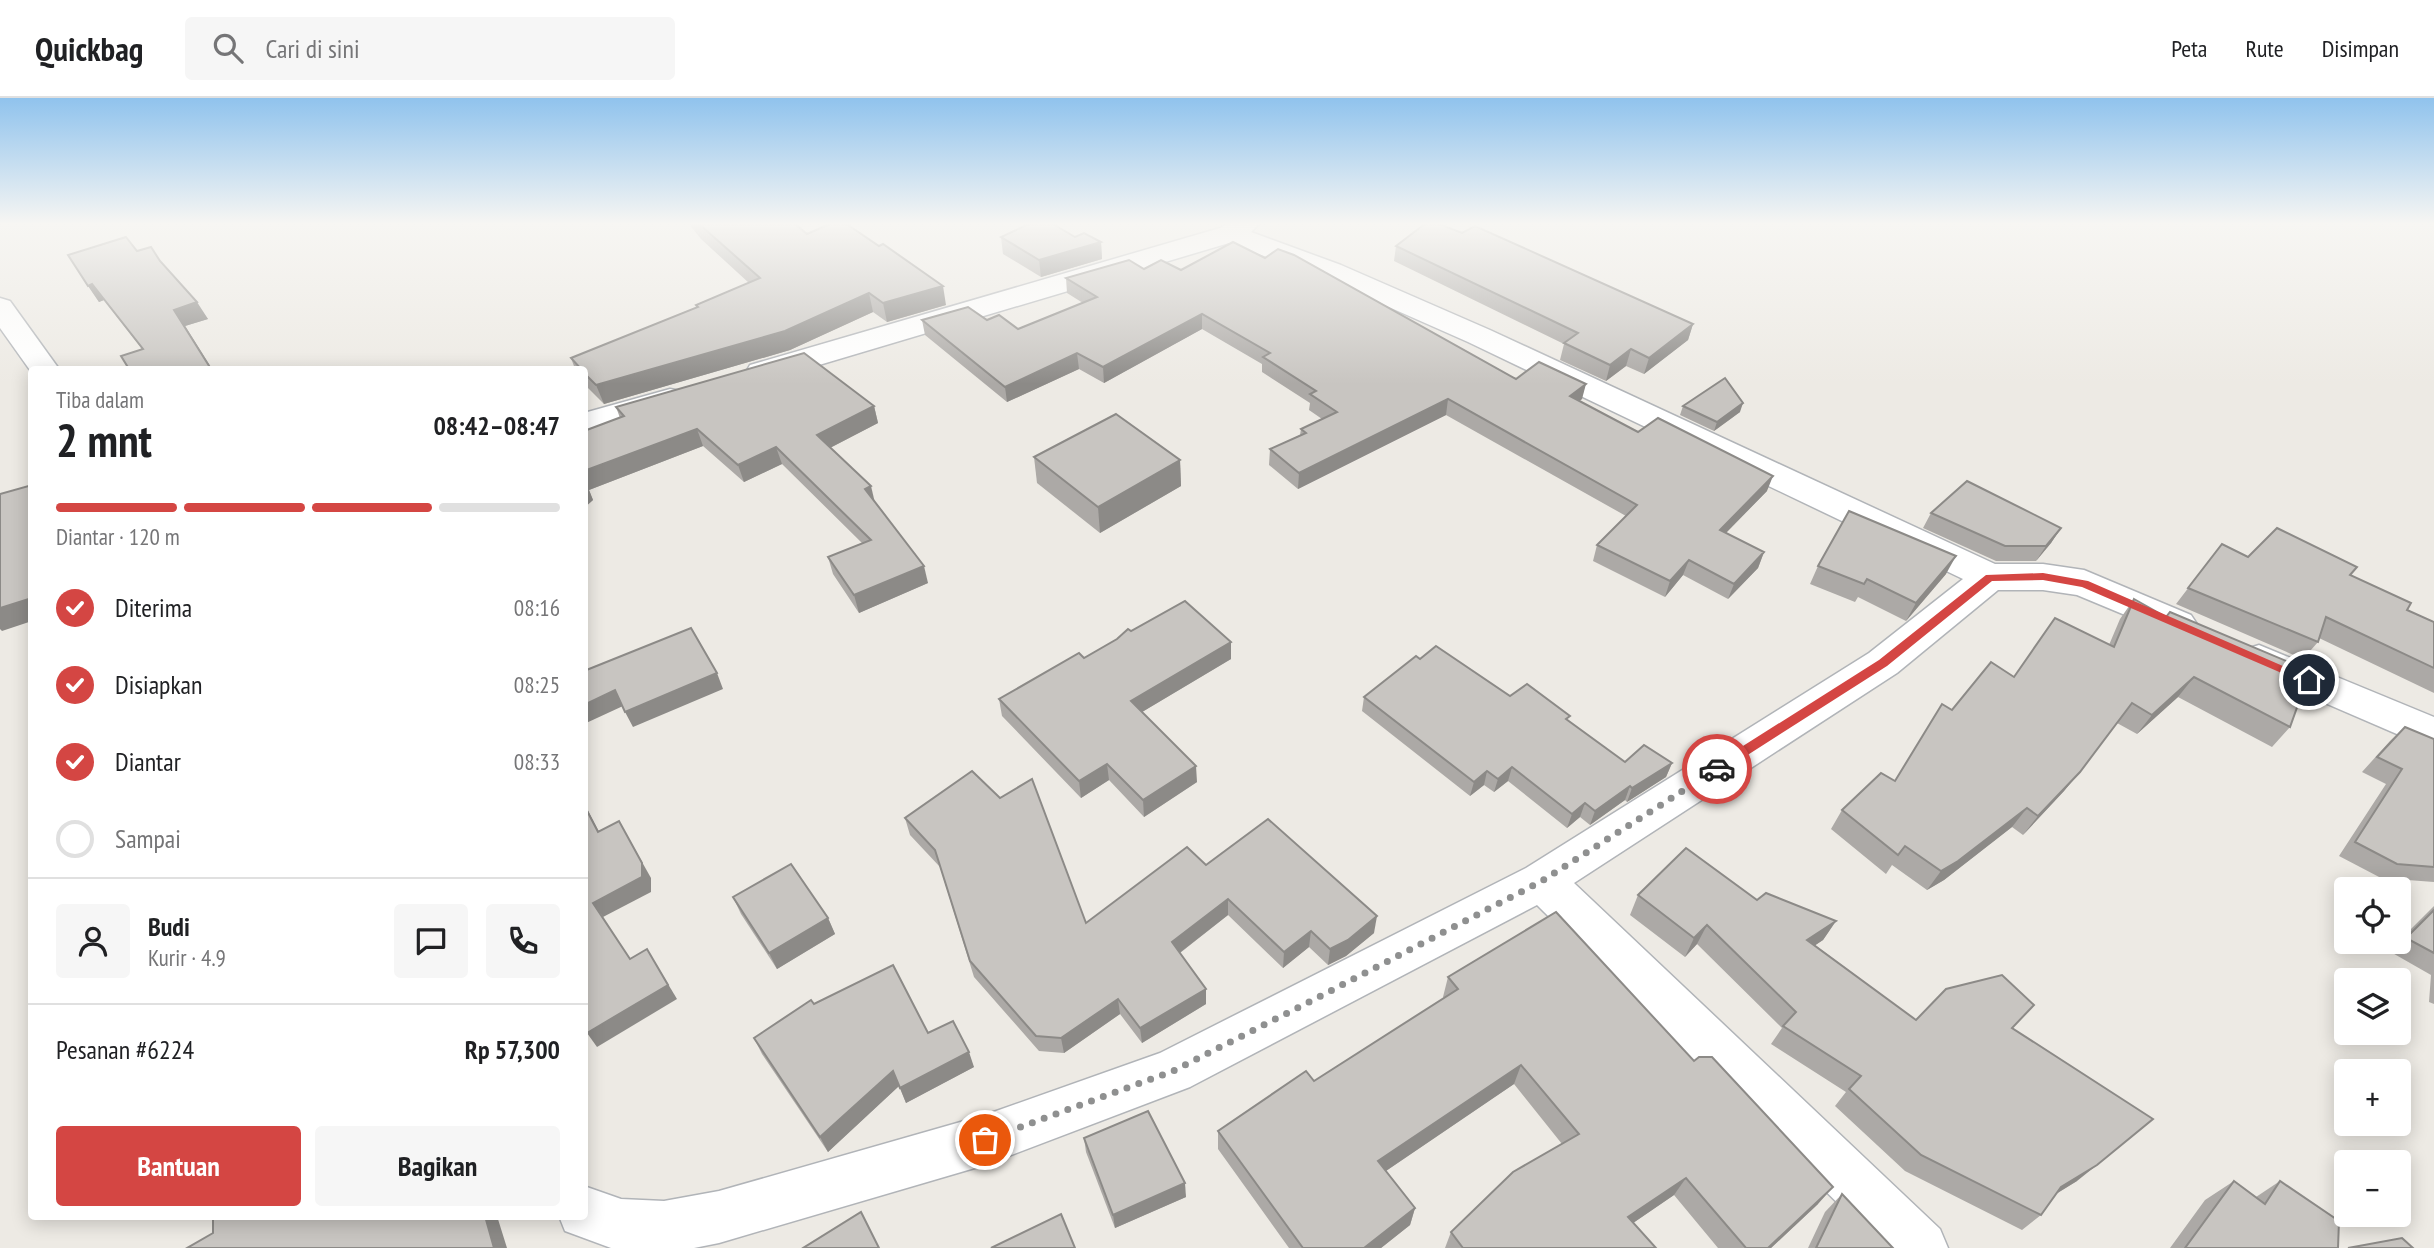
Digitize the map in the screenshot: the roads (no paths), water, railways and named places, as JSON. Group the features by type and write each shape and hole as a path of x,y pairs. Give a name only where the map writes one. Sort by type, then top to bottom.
{"street":[{"path":"730,381 1079,277"},
{"path":"1344,277 1479,336 1990,577 2043,576 2084,583 2434,734"},
{"path":"0,307 42,366"},
{"path":"588,422 690,392"},
{"path":"588,1213 621,1225 717,1232 985,1140 1173,1071 1542,881 1883,663 1990,577"},
{"path":"1542,881 1921,1248"}]}
